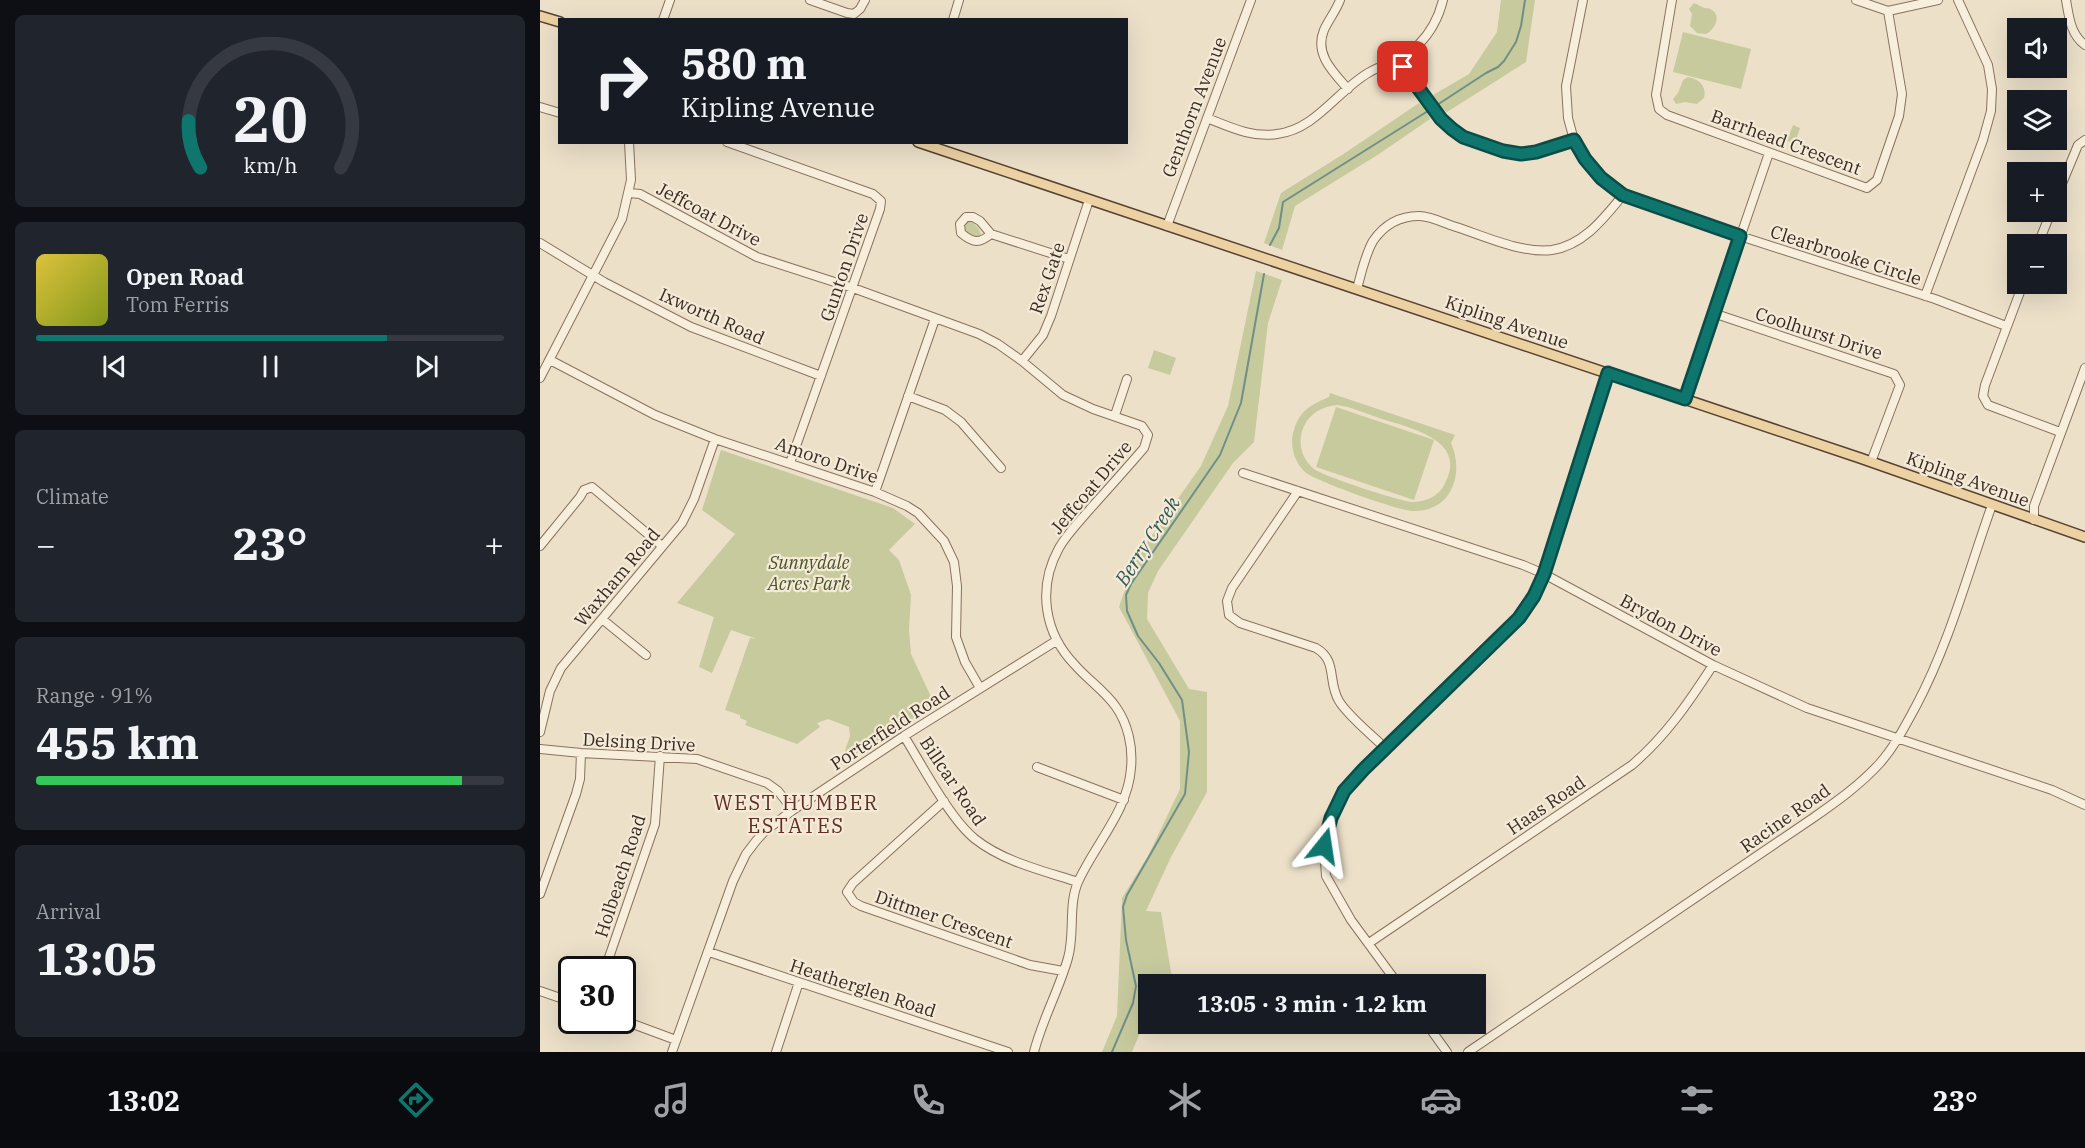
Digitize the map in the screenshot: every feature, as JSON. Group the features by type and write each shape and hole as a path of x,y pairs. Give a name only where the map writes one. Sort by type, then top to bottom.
{"main road":[{"path":"540,16 558,21"},
{"name":"Kipling Avenue","path":"924,144 1872,462 2085,537"}],"street":[{"path":"664,18 670,0"},
{"path":"810,0 854,14 865,0"},
{"path":"954,18 959,0"},
{"name":"Genthorn Avenue","path":"1167,226 1251,0"},
{"path":"1340,0 1325,28 1321,45 1322,55 1327,64 1348,88"},
{"path":"1207,118 1256,135 1279,134 1305,124 1368,73 1398,61 1416,47 1436,20 1443,0"},
{"name":"Clearbrooke Circle","path":"1583,0 1566,86 1568,118 1574,140 1585,159 1601,178 1623,195 1925,296 2006,326"},
{"name":"Barrhead Crescent","path":"1672,0 1656,95 1659,110 1667,115 1868,188 1877,180 1899,116 1902,94 1888,11"},
{"path":"1856,0 1888,11 1938,0"},
{"name":"Clearbrooke Circle","path":"1925,296 1983,140 1991,111 1992,89 1988,65 1958,0"},
{"path":"2066,0 2070,24 2079,41 2085,45"},
{"path":"1398,61 1432,106 1452,129 1463,137 1503,151 1521,154 1536,152 1574,140"},
{"path":"540,107 558,112"},
{"path":"2067,172 2078,145 2085,140"},
{"path":"540,378 622,219 631,180 629,144"},
{"name":"Gunton Drive","path":"733,144 873,194 881,201 853,288 790,463"},
{"path":"1685,399 1769,153"},
{"name":"Jeffcoat Drive","path":"629,193 640,194 757,257 853,288 979,334 1022,361 1063,395 1093,409 1142,426 1147,433 1147,443 1144,448 1071,531 1056,554 1049,572 1046,597 1048,615 1056,641 1076,668 1106,694 1117,708 1123,721 1132,756 1129,785 1124,800 1078,882 1068,957 1034,1052"},
{"path":"1357,289 1371,244 1380,231 1390,223 1402,218 1421,216 1523,249 1552,250 1574,243 1595,228 1623,195"},
{"name":"Rex Gate","path":"1022,361 1043,335 1051,316 1089,200"},
{"path":"991,234 1070,259"},
{"name":"Ixworth Road","path":"540,243 691,327 821,376"},
{"path":"2019,294 1983,396 1988,405 2060,432"},
{"name":"Coolhurst Drive","path":"1713,313 1894,374 1900,385 1872,462"},
{"path":"875,492 935,319"},
{"name":"Amoro Drive","path":"550,360 655,416 715,439 875,492 918,513 944,541 949,550 956,572 956,637 959,650 980,688"},
{"path":"2034,520 2034,506 2085,368"},
{"path":"1391,974 1351,920 1326,876 1324,846 1331,818 1344,791 1519,618 1534,596 1544,574 1608,373"},
{"path":"1115,415 1127,379"},
{"path":"908,396 945,410 961,422 1001,468"},
{"name":"Waxham Road","path":"540,732 554,680 561,668 682,523 689,511 715,439"},
{"name":"Brydon Drive","path":"1243,473 1523,565 1544,574 1713,665 1807,708 2052,790 2085,805"},
{"path":"540,546 584,490 592,487 662,546"},
{"path":"1298,491 1232,588 1227,601 1229,615 1240,623 1316,648 1325,654 1330,663 1333,688 1340,703 1385,748"},
{"name":"Racine Road","path":"1468,1052 1822,812 1849,792 1880,764 1898,740 1923,692 1948,635 1992,505"},
{"path":"602,619 646,656"},
{"name":"Porterfield Road","path":"672,1052 733,880 746,854 765,831 904,736 1056,641"},
{"name":"Haas Road","path":"1369,943 1632,765 1667,732 1713,665"},
{"name":"Billcar Road","path":"904,736 944,801 966,831 992,851 1078,882"},
{"name":"Delsing Drive","path":"540,749 698,759 758,779 778,791 793,810"},
{"path":"540,894 576,794 580,779 581,753"},
{"name":"Holbeach Road","path":"610,956 656,824 660,756"},
{"path":"1036,767 1124,800"},
{"name":"Dittmer Crescent","path":"944,801 853,883 847,892 849,897 861,906 1030,965 1063,971"},
{"name":"Heatherglen Road","path":"709,952 1008,1052"},
{"path":"776,1052 799,982"},
{"path":"540,991 558,997"},
{"path":"636,1025 676,1040"},
{"path":"1434,1034 1447,1052"}],"green space":[{"path":"1501,0 1535,0 1526,62 1447,112 1440,107 1433,95 1469,74 1497,32"},
{"path":"1694,3 1715,13 1717,20 1712,30 1706,34 1697,33 1690,26 1692,14 1689,9"},
{"path":"1683,32 1751,49 1741,89 1673,72"},
{"path":"1688,77 1696,79 1701,84 1705,94 1704,98 1697,104 1685,102 1676,104 1673,99 1683,80"},
{"path":"1419,103 1425,108 1430,119 1295,206 1282,250 1264,243 1281,193"},
{"path":"1793,125 1800,128 1795,143 1787,141"},
{"path":"968,220 976,226 981,235 977,237 963,231 963,223"},
{"path":"1256,271 1282,280 1268,323 1254,442 1233,463 1158,571 1148,593 1147,619 1189,689 1207,692 1207,792 1171,857 1146,911 1161,912 1171,974 1138,974 1139,1034 1132,1052 1102,1052 1117,1016 1122,898 1148,856 1180,789 1180,721 1119,607 1136,558 1201,466 1228,406"},
{"path":"1154,350 1176,358 1170,375 1148,368"},
{"path":"1330,393 1455,435 1451,443 1455,455 1455,479 1445,499 1437,506 1412,511 1374,501 1305,472 1294,452 1292,441 1296,423 1307,409 1329,397","holes":["1337,405 1420,432 1443,446 1449,456 1450,468 1439,492 1426,500 1411,502 1360,487 1314,469 1303,455 1301,438 1304,426 1313,414"]},
{"path":"1336,407 1434,440 1414,500 1316,467"},
{"name":"Sunnydale Acres Park","path":"721,450 893,508 915,524 889,550 899,560 911,595 909,630 911,654 935,705 850,758 843,757 850,736 849,727 828,719 817,723 820,727 797,744 745,725 747,721 740,718 740,715 725,710 750,638 757,639 731,630 712,673 699,667 714,617 677,603 735,534 702,510"}],"waterway":[{"name":"Berry Creek","path":"1437,105 1504,61 1516,42 1525,0"},
{"name":"Berry Creek","path":"1270,245 1279,228 1283,202 1428,111"},
{"name":"Berry Creek","path":"1112,1052 1133,1003 1136,986 1126,940 1123,907 1127,895 1185,794 1189,752 1182,700 1159,663 1138,636 1127,611 1126,595 1131,584 1220,455 1241,403 1264,274"}],"district":[{"name":"WEST HUMBER ESTATES","path":"796,814"}],"route":[{"path":"1324,846 1331,818 1344,791 1519,618 1534,596 1544,574 1608,373 1685,399 1740,236 1623,195 1601,178 1585,159 1574,140 1536,152 1521,154 1503,151 1463,137 1441,119 1403,67"}]}
